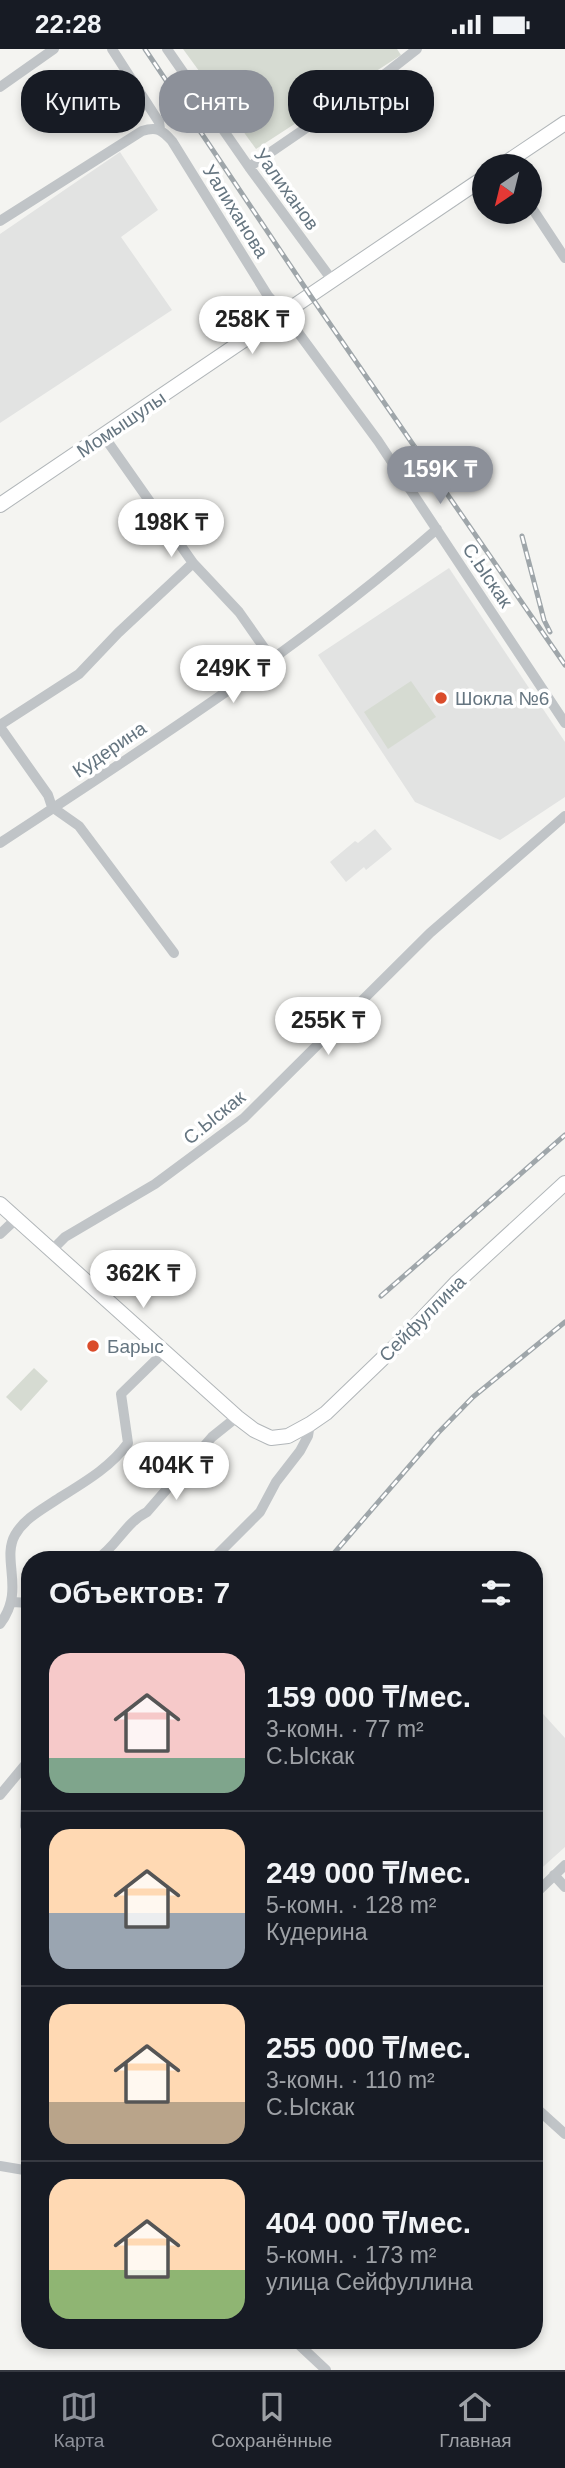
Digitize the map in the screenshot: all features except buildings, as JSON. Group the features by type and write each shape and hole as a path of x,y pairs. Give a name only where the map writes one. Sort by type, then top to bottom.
{"main road":[{"path":"521,154 565,124"},
{"name":"Момышулы","path":"0,505 472,186"},
{"name":"Сейфуллина","path":"237,1417 254,1430 271,1438 288,1436 310,1425 395,1347 456,1283 565,1183"},
{"path":"0,1204 237,1417"}],"street":[{"path":"0,87 54,49"},
{"name":"Уалиханова","path":"112,49 159,122"},
{"name":"Уалиханов","path":"167,49 332,280"},
{"path":"249,167 417,49"},
{"path":"0,222 142,131 159,129"},
{"name":"Уалиханова","path":"164,133 172,141 268,296 283,312"},
{"path":"542,223 565,258"},
{"name":"С.Ыскак","path":"283,312 378,441 565,723"},
{"path":"103,435 193,563 239,612 272,659"},
{"name":"Кудерина","path":"0,843 272,659 386,574 437,529"},
{"path":"174,953 79,826 52,807 48,795 0,726 79,674 118,633 193,563"},
{"name":"С.Ыскак","path":"51,1251 65,1237 155,1184 244,1118 430,933 565,816"},
{"path":"0,1234 16,1219"},
{"path":"0,1624 12,1602 13,1538 31,1516 118,1457 128,1443 121,1394 163,1353"},
{"path":"107,1551 134,1519 147,1512 212,1437 237,1417"},
{"path":"220,1551 260,1512 276,1482 300,1451 310,1425"},
{"path":"12,1602 21,1602"},
{"path":"0,1794 21,1770"},
{"path":"543,1886 565,1865"},
{"path":"554,1875 565,1887"},
{"path":"543,2114 565,2134"},
{"path":"0,2166 21,2170"},
{"path":"304,2349 326,2370"}],"shaded area":[{"path":"183,49 397,49 401,55 378,70 288,70 288,128 256,149 244,133 274,133 274,70 198,70"},
{"path":"120,152 158,210 121,237 172,310 0,423 0,234"},
{"name":"Шокла №6","path":"449,568 565,742 565,797 500,840 415,802 318,655"},
{"path":"411,681 436,717 388,749 364,712"},
{"path":"375,829 392,849 346,882 330,862 355,841 358,843"},
{"path":"34,1368 48,1381 21,1411 6,1397"},
{"path":"543,1714 565,1738 565,1847 543,1867"}],"railway":[{"path":"145,49 310,295 565,665"},
{"path":"522,536 544,620 550,632"},
{"path":"381,1296 565,1135"},
{"path":"336,1551 438,1433 473,1397 565,1322"}],"place":[{"name":"Шокла №6","path":"441,698"},
{"name":"Барыс","path":"93,1346"}]}
